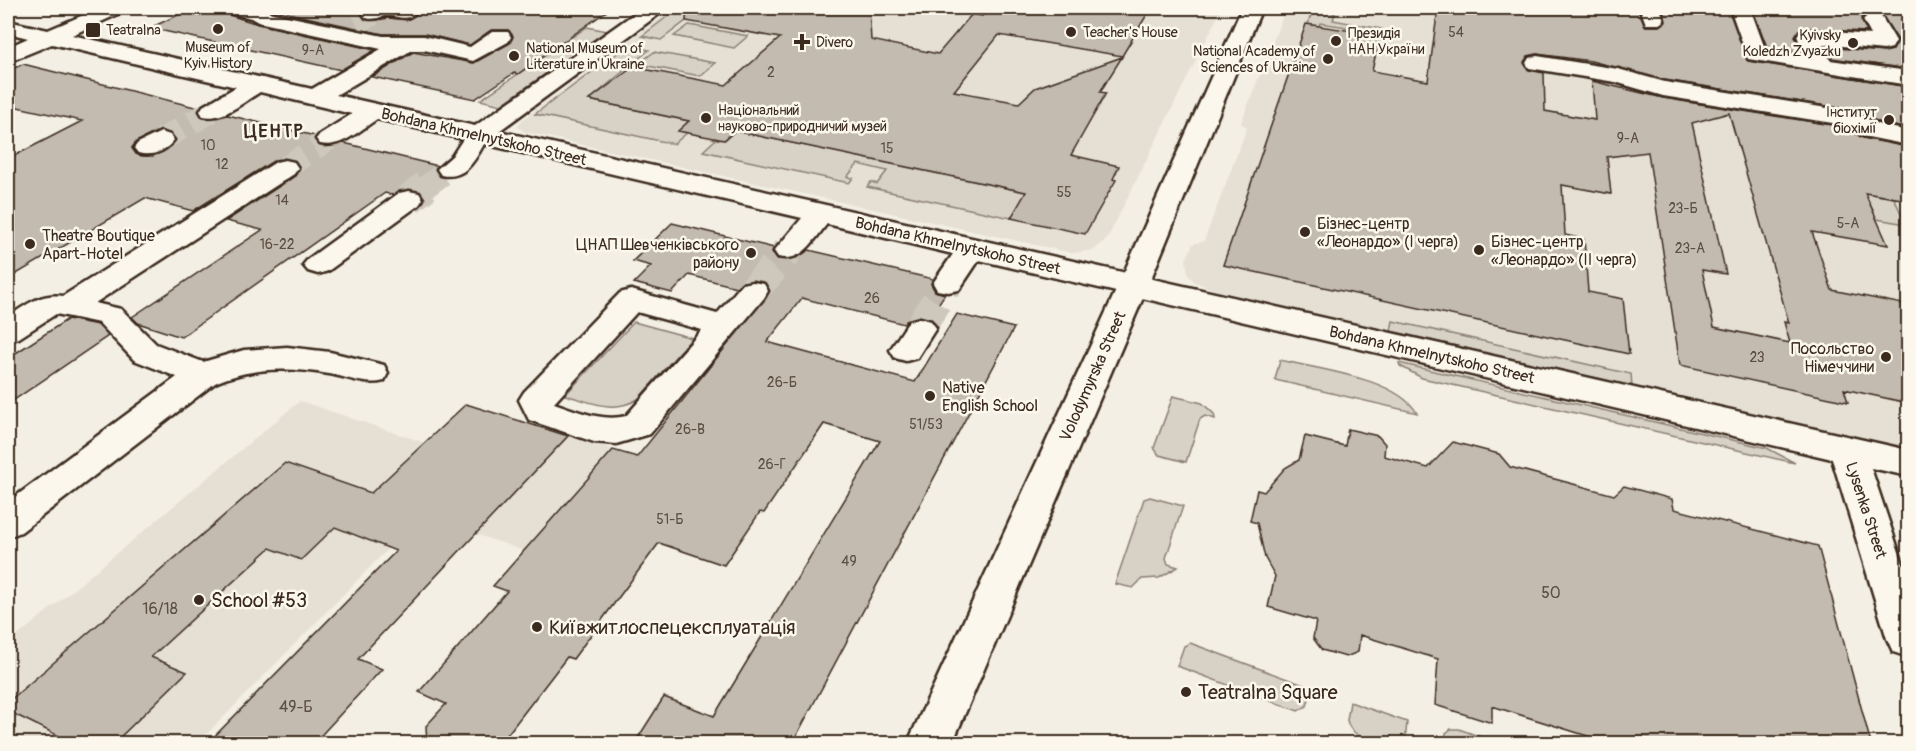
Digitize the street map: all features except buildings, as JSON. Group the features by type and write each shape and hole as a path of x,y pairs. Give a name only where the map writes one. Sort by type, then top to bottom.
{"street":[{"path":"8,55 116,8"},
{"path":"234,8 258,13 265,18 356,24 383,43 424,44 473,54 500,37"},
{"path":"356,24 383,9 399,13 409,8"},
{"path":"450,169 461,161 478,135 655,8"},
{"name":"Volodymyrska Street","path":"929,743 1133,286 1252,8"},
{"path":"1740,8 1756,54 1908,78"},
{"path":"1821,66 1809,36 1884,44 1886,41 1874,20"},
{"name":"Bohdana Khmelnytskoho Street","path":"8,27 1908,463"},
{"path":"315,97 407,43"},
{"path":"1538,63 1618,76 1663,89 1852,119 1872,131 1908,138"},
{"path":"212,111 257,84"},
{"path":"329,139 373,111"},
{"path":"68,306 285,168"},
{"path":"318,265 409,199"},
{"path":"788,251 822,214"},
{"path":"948,283 972,248"},
{"path":"725,326 631,300 536,400 542,411 594,429 616,431 638,425 725,326 753,291"},
{"path":"8,331 50,304 68,306 110,316 145,352 203,375"},
{"path":"8,522 203,375 237,361 273,358 310,360 372,373"},
{"name":"Lysenka Street","path":"1847,449 1908,639"}],"shaded area":[{"path":"674,8 1222,8 1107,239 1094,250 1072,253 525,132 518,127 522,120"},
{"path":"1286,8 1908,8 1908,449 1217,291 1195,282 1188,275 1186,260 1193,244 1204,241 1247,128 1241,123"},
{"path":"1313,8 1335,13 1333,20 1382,29 1381,32 1320,23 1319,26 1308,24"},
{"path":"676,10 701,15 686,21 661,40 642,36"},
{"path":"689,25 748,36 734,48 674,36"},
{"path":"587,27 607,31 501,105 480,100"},
{"path":"627,46 649,50 589,100 689,121 679,130 688,132 674,144 535,114"},
{"path":"654,52 715,63 700,76 638,64"},
{"path":"735,131 1029,193 1011,218 867,187 871,182 877,184 887,171 858,164 847,177 853,178 849,183 703,151 716,139 725,140"},
{"path":"1849,190 1894,198 1906,224 1877,219 1870,204 1854,201"},
{"path":"1393,321 1631,374 1632,386 1391,331"},
{"path":"634,322 692,338 638,399 620,406 611,406 565,395"},
{"path":"1280,360 1334,371 1375,383 1407,401 1417,413 1275,380"},
{"path":"1399,363 1767,448 1795,463 1422,378 1400,366"},
{"path":"1173,396 1202,403 1214,414 1215,419 1205,416 1200,419 1186,462 1159,455 1154,448"},
{"name":"School #53","path":"300,401 425,443 466,404 628,454 542,557 421,515 198,743 8,744 8,644"},
{"path":"1150,497 1183,506 1166,558 1168,564 1178,567 1159,578 1142,579 1133,588 1115,584 1144,499"},
{"path":"1190,643 1312,688 1307,706 1298,711 1177,666 1184,646"},
{"path":"1350,702 1407,722 1405,743 1381,743 1355,733 1347,720"},
{"path":"1451,729 1459,729 1498,743 1445,743 1446,733"}],"tunnel":[{"path":"356,23 373,14"},
{"path":"161,140 212,111"},
{"path":"285,168 329,139"},
{"path":"424,188 450,169"},
{"path":"409,199 426,186"},
{"path":"753,291 788,251"},
{"path":"920,328 948,283"}],"place":[{"name":"Museum of Kyiv History","path":"218,29"},
{"name":"Teatralna","path":"93,30"},
{"name":"Teacher's House","path":"1071,32"},
{"name":"Президія НАН України","path":"1336,41"},
{"name":"Divero","path":"802,42"},
{"name":"Kyivsky Koledzh Zvyazku","path":"1853,43"},
{"name":"National Museum of Literature in Ukraine","path":"514,56"},
{"name":"National Academy of Sciences of Ukraine","path":"1328,59"},
{"name":"Національний науково-природничий музей","path":"706,118"},
{"name":"Інститут біохімії","path":"1889,120"},
{"name":"Бізнес-центр «Леонардо» (I черга)","path":"1305,232"},
{"name":"Theatre Boutique Apart-Hotel","path":"30,244"},
{"name":"Бізнес-центр «Леонардо» (II черга)","path":"1479,250"},
{"name":"ЦНАП Шевченківського району","path":"751,253"},
{"name":"Посольство Німеччини","path":"1886,357"},
{"name":"Native English School","path":"930,396"},
{"name":"School #53","path":"199,600"},
{"name":"Київжитлоспецексплуатація","path":"537,627"},
{"name":"Teatralna Square","path":"1186,692"}],"district":[{"name":"ЦЕНТР","path":"274,131"}]}
